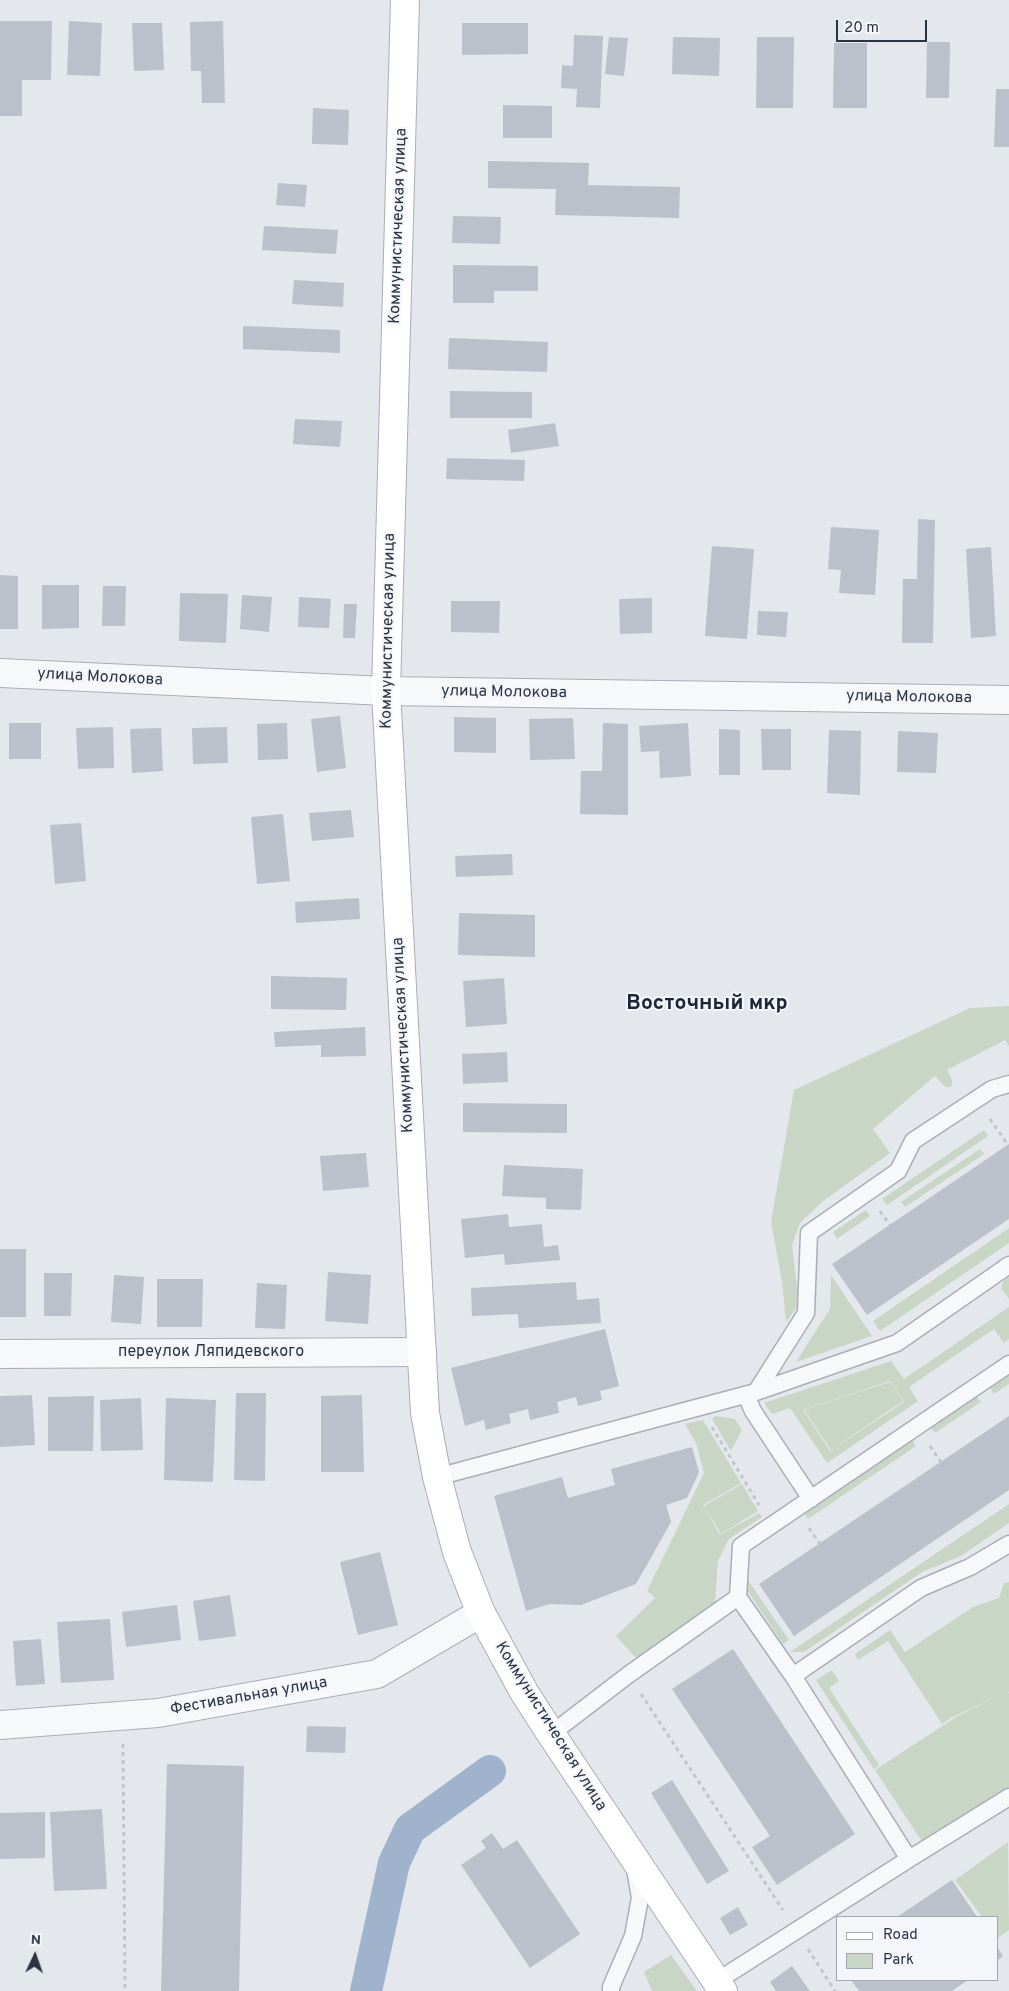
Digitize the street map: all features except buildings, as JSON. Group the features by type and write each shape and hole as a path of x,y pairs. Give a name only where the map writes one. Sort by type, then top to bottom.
{"street":[{"name":"Коммунистическая улица","path":"405,0 386,691 425,1413 438,1477 457,1552 481,1613 524,1692 720,1986"},
{"name":"улица Молокова","path":"0,673 386,691 1009,700"},
{"name":"переулок Ляпидевского","path":"0,1354 422,1352"},
{"name":"Фестивальная улица","path":"0,1725 158,1713 377,1674 481,1613"}],"lane":[{"path":"811,1499 753,1411 751,1393 806,1313 809,1233 898,1171 913,1141 992,1089 1009,1084"},
{"path":"438,1477 751,1393 897,1343 1009,1265"},
{"path":"909,1859 793,1676 738,1596 741,1546 1009,1364"},
{"path":"793,1676 921,1588 970,1567 1009,1544"},
{"path":"551,1734 628,1675 738,1596"},
{"path":"720,1986 797,1931 1009,1797"},
{"path":"611,1991 634,1936 640,1898 633,1857"}],"path":[{"path":"976,1099 1008,1145"},
{"path":"700,1407 772,1525"},
{"path":"628,1675 835,1991"},
{"path":"122,1716 125,1991"}],"green space":[{"path":"1009,1006 1009,1046 1005,1040 947,1070 952,1080 950,1087 945,1087 935,1076 873,1129 890,1153 823,1201 800,1223 792,1245 799,1304 786,1322 782,1282 771,1222 794,1090 970,1008"},
{"path":"984,1130 988,1136 887,1205 882,1199"},
{"path":"980,1149 984,1154 905,1207 901,1202"},
{"path":"866,1210 870,1216 837,1239 833,1232"},
{"path":"1009,1228 1009,1243 880,1331 873,1321"},
{"path":"831,1275 872,1336 796,1362 830,1309"},
{"path":"1009,1277 1009,1299 1001,1288 1004,1280"},
{"path":"1009,1307 1009,1339 1004,1343 994,1329 909,1387 918,1401 827,1463 790,1408 772,1414 764,1403 891,1361 904,1379","holes":["890,1381 904,1402 830,1451 803,1410"]},
{"path":"1009,1375 1009,1384 994,1394 990,1388"},
{"path":"890,1382 903,1401 831,1450 804,1410"},
{"path":"977,1397 981,1402 935,1433 931,1428"},
{"path":"716,1416 735,1419 742,1430 731,1451 712,1419"},
{"path":"703,1420 741,1483 703,1505 720,1535 759,1513 762,1517 729,1539 718,1561 715,1603 637,1659 616,1636 655,1598 647,1591 704,1473 696,1443 685,1424"},
{"path":"912,1440 916,1446 808,1519 804,1513"},
{"path":"742,1484 758,1511 721,1534 704,1506"},
{"path":"1009,1504 1009,1523 961,1556 922,1572 804,1652 790,1652"},
{"path":"745,1576 789,1640 783,1644 745,1587"},
{"path":"1009,1582 1009,1692 1007,1692 1009,1693 1009,1787 923,1843 875,1770 956,1717 1002,1694 951,1718 942,1724 888,1641 858,1660 855,1654 890,1630 905,1652 973,1607 999,1598 1004,1583"},
{"path":"832,1670 839,1681 829,1688 879,1765 874,1769 816,1680"},
{"path":"1008,1842 1009,1930 999,1937 999,1916 981,1916 955,1880"},
{"path":"671,1955 697,1991 652,1991 644,1972"}],"waterway":[{"path":"366,1991 394,1863 410,1829 490,1771"}],"district":[{"name":"Восточный мкр","path":"707,1005"}]}
